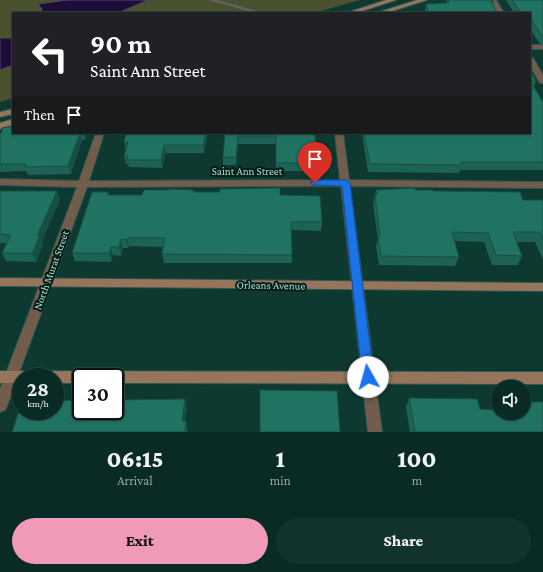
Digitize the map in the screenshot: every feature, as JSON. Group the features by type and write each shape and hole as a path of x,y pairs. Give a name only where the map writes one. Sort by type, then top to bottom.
{"street":[{"path":"211,0 257,12"},
{"path":"352,12 393,0"},
{"path":"382,12 424,0"},
{"path":"493,0 500,12"},
{"path":"531,47 543,47"},
{"path":"531,62 543,81"},
{"path":"0,114 12,111"},
{"path":"0,126 12,122"},
{"name":"North Murat Street","path":"0,406 6,377 46,282 83,184 100,134"},
{"path":"339,134 346,183 356,286 375,432"},
{"name":"Saint Ann Street","path":"0,182 83,184 346,183 543,185"},
{"name":"Orleans Avenue","path":"0,282 543,288"},
{"path":"6,377 543,378"}],"green space":[{"path":"0,0 360,0 318,12 12,12 12,98 0,102"}],"shaded area":[{"path":"67,0 148,0 120,12 41,12 42,9 38,4"},
{"path":"0,38 12,38 12,65 0,70"}],"building":[{"path":"448,0 494,0 491,2 496,12 429,12 426,4 449,3"},
{"path":"512,0 543,0 543,36 531,20 531,12 520,12"},
{"path":"531,72 536,81 531,81"},
{"path":"531,83 543,102 543,162 461,162 462,165 370,164 364,134 531,134"},
{"path":"12,126 12,134 80,134 68,166 25,167 26,164 0,164 0,133 2,132 2,128"},
{"path":"126,134 206,134 203,145 164,145 161,160 127,160 128,156 124,156 128,142 124,142"},
{"path":"225,134 315,134 316,158 310,158 310,163 276,163 276,136 238,136 236,157 223,157"},
{"path":"280,188 280,195 320,196 322,222 291,222 292,255 162,254 165,238 127,238 126,240 121,239 119,247 111,247 109,253 72,253 92,192 109,192 107,195 142,195 144,190 169,189 193,190 193,192 220,192 220,189"},
{"path":"415,188 415,190 433,191 520,192 523,200 543,200 543,240 540,232 513,232 522,256 496,255 488,233 452,232 459,257 381,256 378,237 380,237 375,195 377,195 376,190"},
{"path":"0,191 57,191 37,236 40,236 32,253 2,253 11,235 0,234"},
{"path":"260,390 337,391 340,432 260,432"},
{"path":"409,398 477,399 480,409 491,410 491,420 531,420 531,402 543,402 543,432 415,432"},
{"path":"185,399 182,421 186,421 185,432 12,432 16,420 64,420 64,401 72,400 72,420 124,420 124,400"}],"route":[{"path":"315,183 346,183 356,286 368,377"}]}
